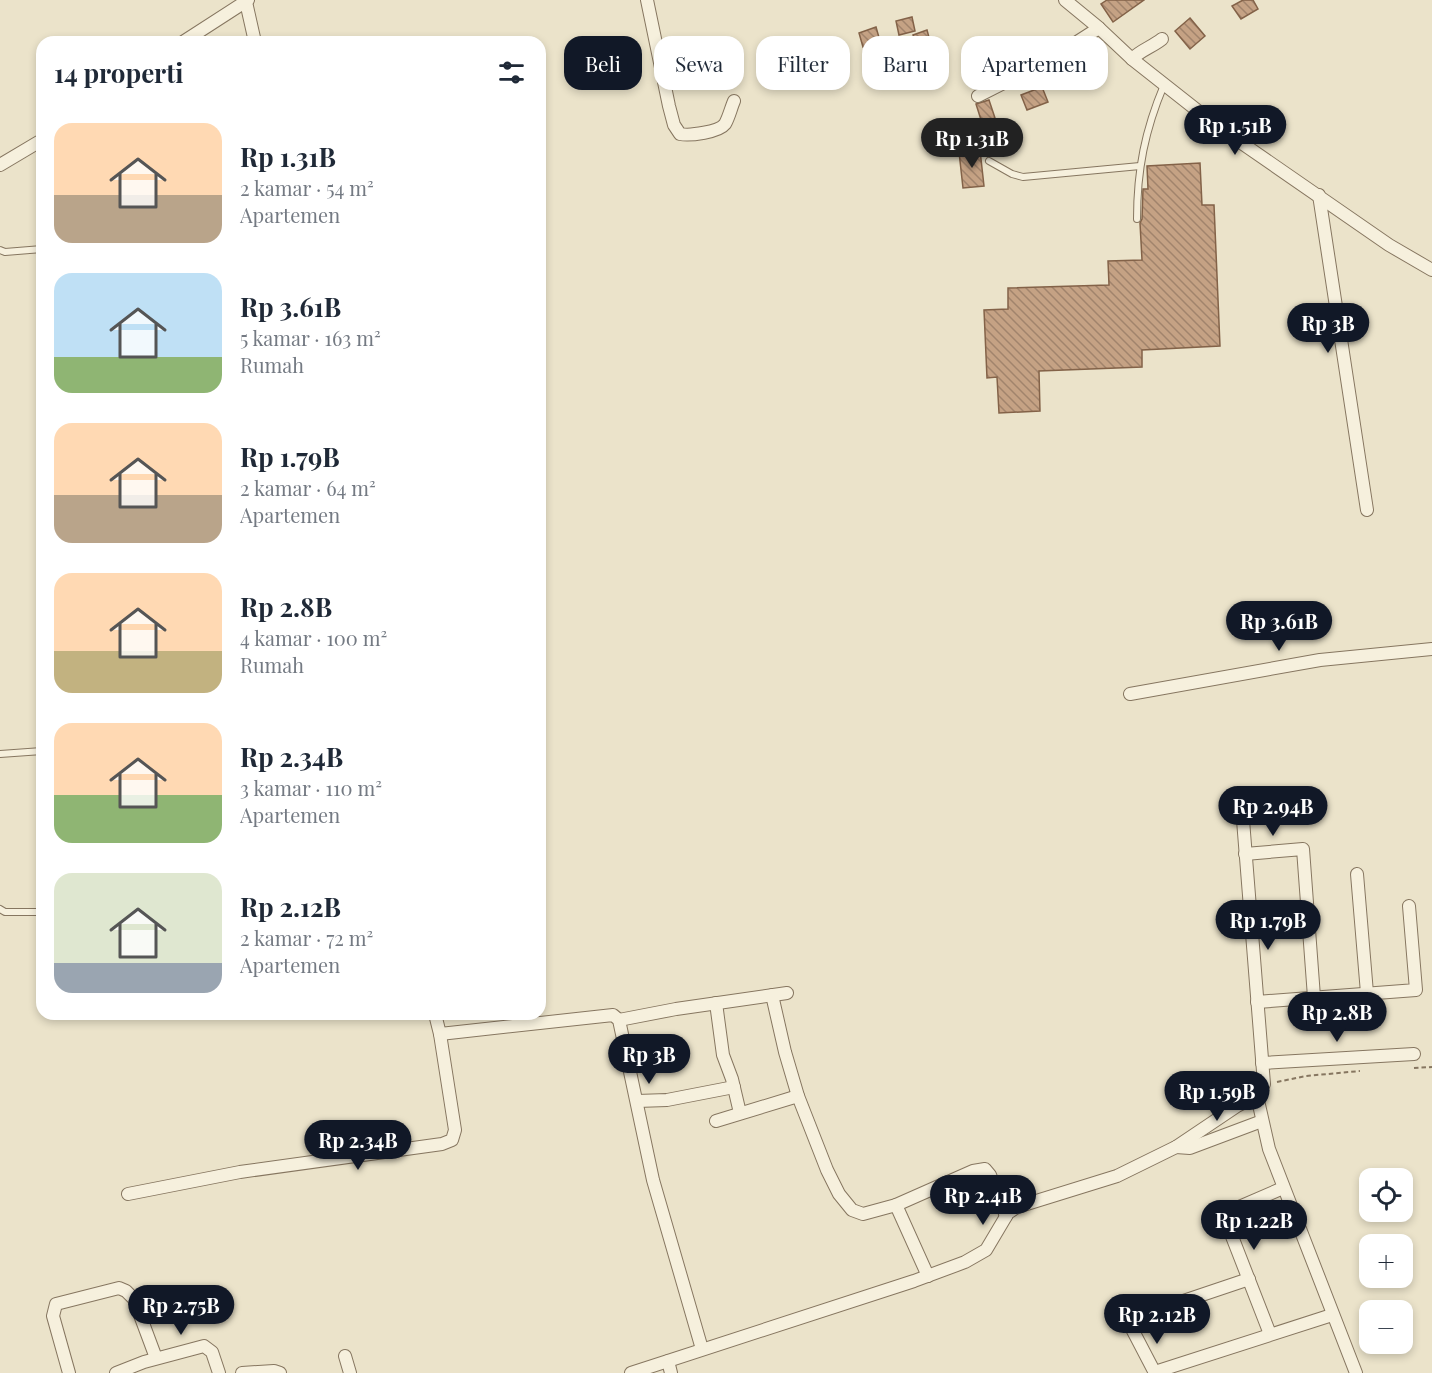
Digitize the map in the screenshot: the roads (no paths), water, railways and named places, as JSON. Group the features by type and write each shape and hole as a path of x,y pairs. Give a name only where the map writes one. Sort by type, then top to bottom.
{"street":[{"path":"647,0 669,106 674,125 680,134 688,136 724,126 734,101"},
{"path":"1068,1 1132,59 1217,126 1389,245 1432,270"},
{"path":"192,36 241,2 253,36"},
{"path":"978,96 1049,60 1099,28"},
{"path":"1132,59 1141,50 1149,49 1162,39"},
{"path":"0,165 36,144"},
{"path":"1319,195 1367,510"},
{"path":"1130,694 1320,660 1432,649"},
{"path":"632,1373 669,1367 702,1349 964,1262 986,1250 1006,1216 1017,1207 1117,1176 1176,1148 1237,1106 1257,1096 1264,1084 1243,820"},
{"path":"1245,854 1302,849 1314,997"},
{"path":"1358,874 1367,993"},
{"path":"1257,1002 1416,990 1409,906"},
{"path":"619,1020 787,993"},
{"path":"772,995 798,1096 827,1170 846,1204 852,1210 863,1214 896,1205 985,1169 990,1175 1006,1216"},
{"path":"716,1004 723,1055 740,1113"},
{"path":"440,1034 613,1015 619,1020 653,1180 702,1349"},
{"path":"128,1194 240,1172 442,1144 453,1140 455,1130 436,1020"},
{"path":"1262,1063 1414,1054"},
{"path":"637,1101 667,1100 734,1088"},
{"path":"716,1121 798,1096"},
{"path":"1257,1096 1262,1121 1283,1188 1354,1373"},
{"path":"1176,1148 1190,1148 1262,1121"},
{"path":"1270,1334 1226,1221 1227,1215 1283,1188"},
{"path":"896,1205 927,1276"},
{"path":"1249,1279 1132,1320 1130,1325 1155,1373 1332,1315"},
{"path":"69,1373 53,1316 56,1305 119,1288 126,1290 134,1299 149,1364"},
{"path":"116,1373 204,1346 212,1352 219,1373"},
{"path":"345,1356 350,1373"},
{"path":"242,1373 274,1371 280,1373"}],"lane":[{"path":"1137,219 1137,192 1144,142 1164,84"},
{"path":"989,161 1012,174 1023,177 1140,166"},
{"path":"0,250 5,252 36,249"},
{"path":"0,754 36,752"},
{"path":"0,909 5,912 36,912"}]}
